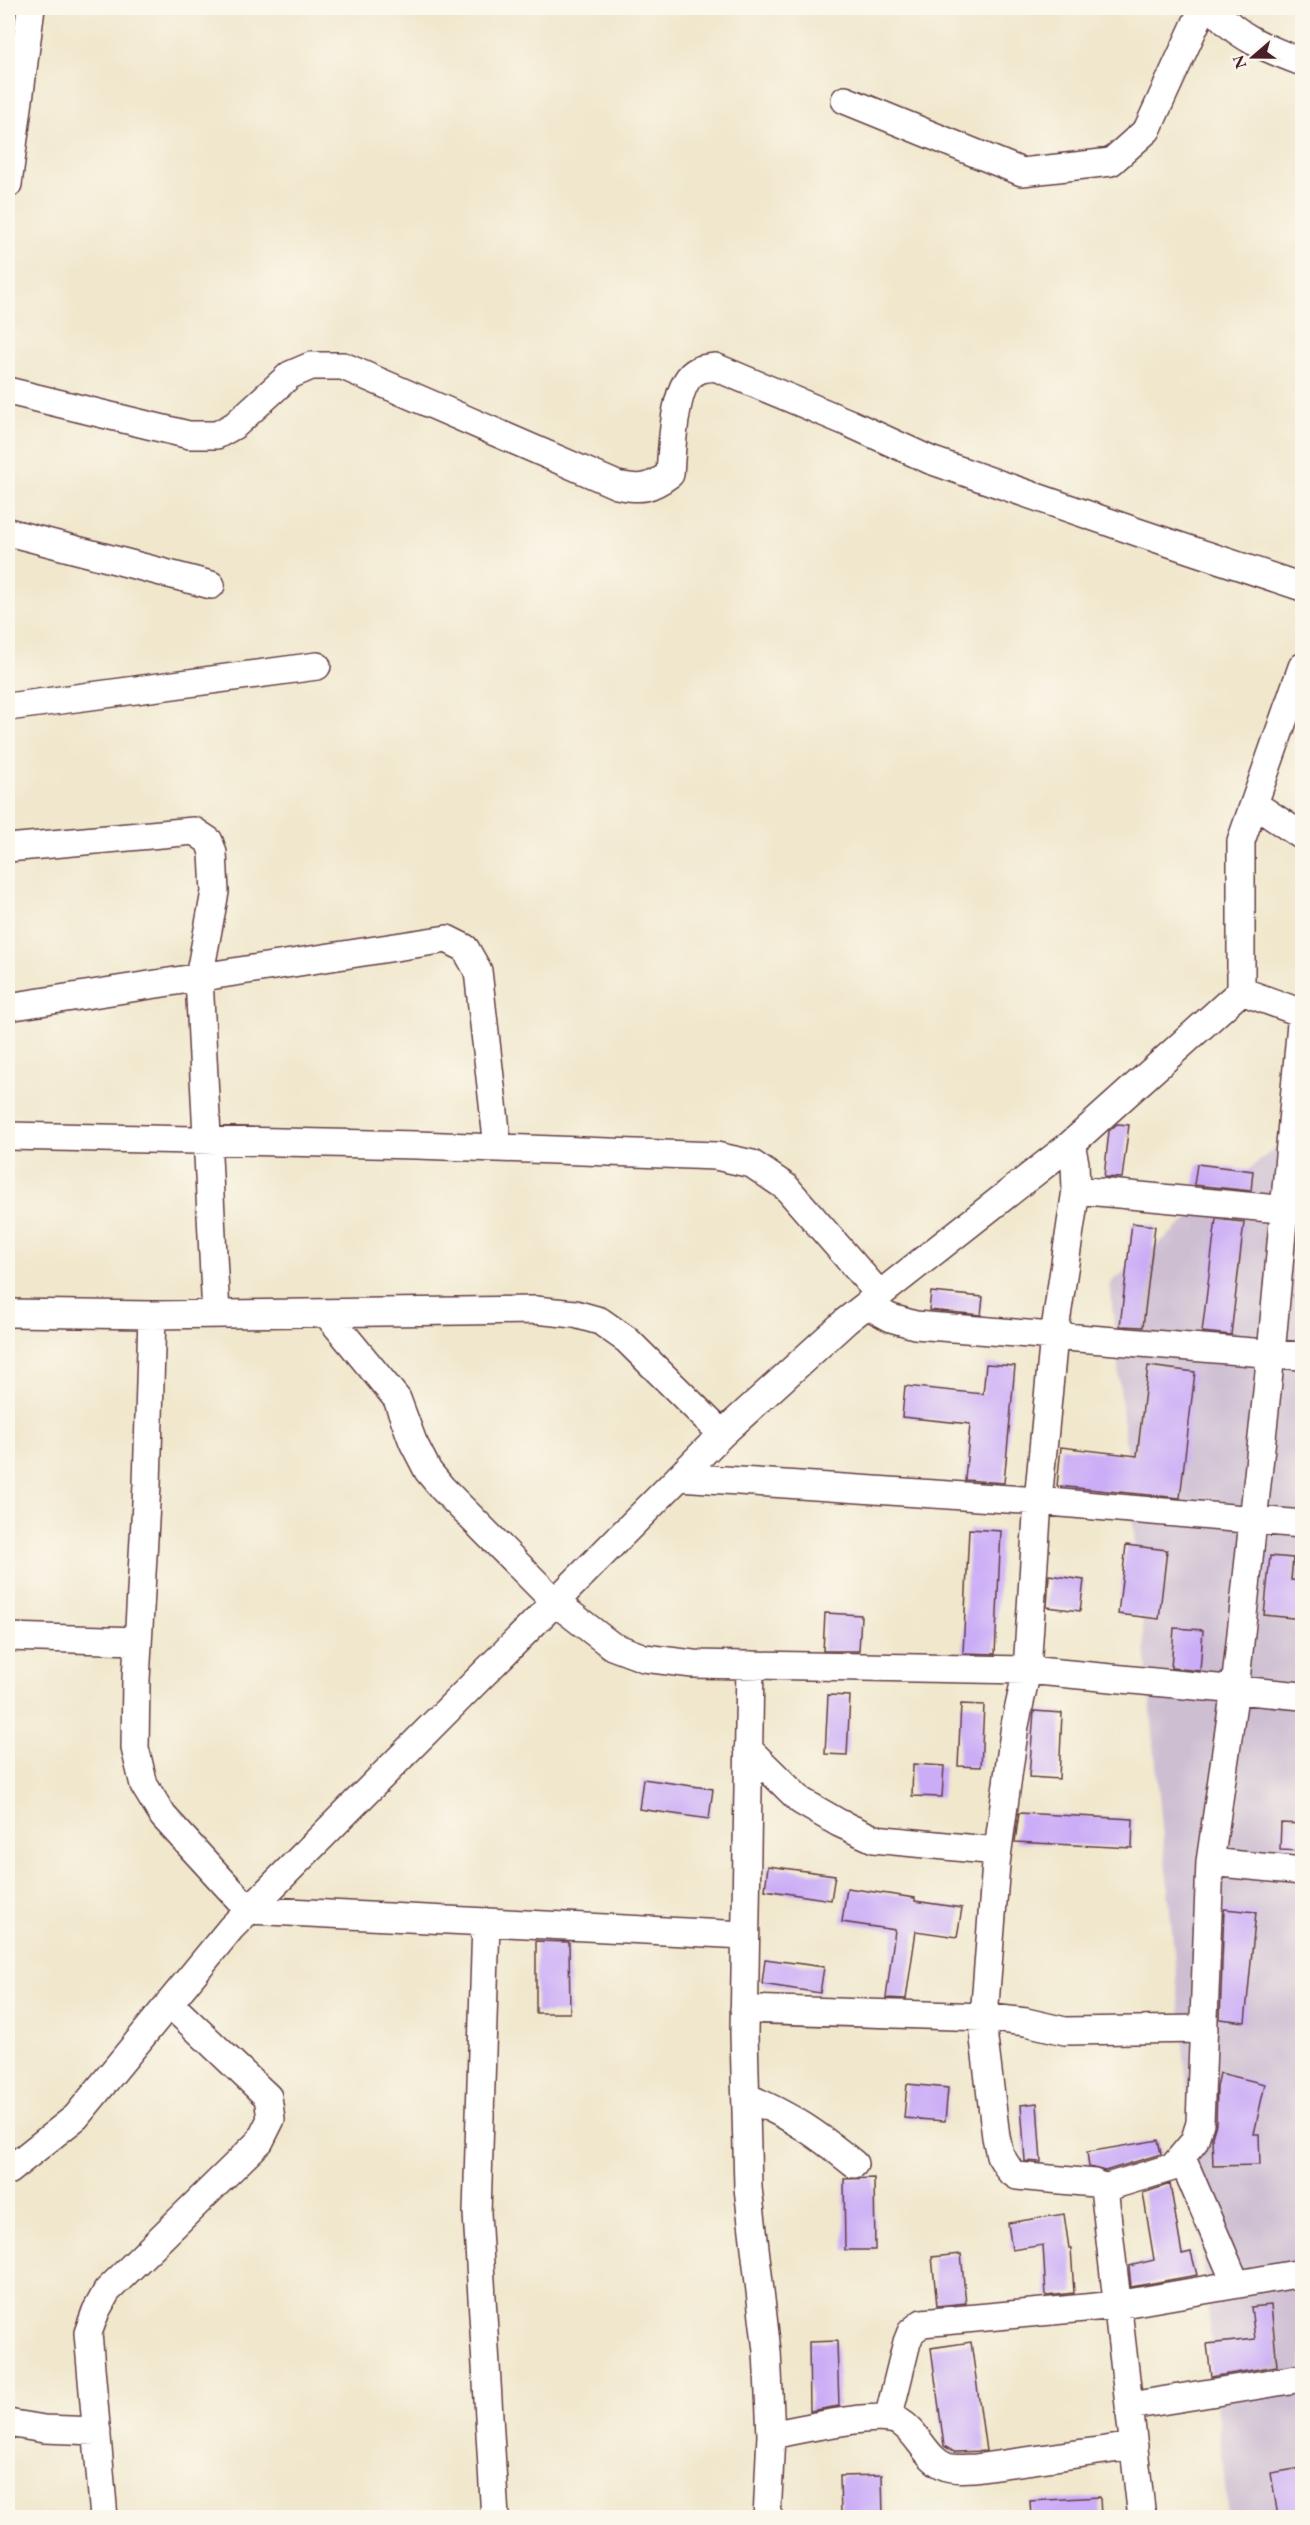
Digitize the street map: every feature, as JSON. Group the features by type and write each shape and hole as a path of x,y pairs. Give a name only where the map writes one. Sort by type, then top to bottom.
{"street":[{"path":"8,184 10,144 27,8"},
{"path":"845,100 1022,172 1111,162 1147,130 1203,8"},
{"path":"1214,8 1223,21 1260,46 1302,62"},
{"path":"8,391 189,435 217,435 235,425 290,375 311,366 343,366 617,485 638,490 657,484 670,474 677,405 686,381 696,371 715,367 849,423 930,460 1140,534 1302,587"},
{"path":"8,532 211,585"},
{"path":"8,707 317,666"},
{"path":"8,2171 76,2117 231,1928 722,1434 873,1300 1071,1144 1241,991 1241,841 1302,667"},
{"path":"1254,804 1302,836"},
{"path":"8,848 194,831 208,841 211,847 215,892 200,978 216,1314"},
{"path":"8,1007 447,939 465,948 478,971 498,1148"},
{"path":"1071,1144 1075,1163 1076,1190 1054,1336 1038,1501 1027,1670 1016,1725 998,1851 984,2039 996,2137 1000,2155 1010,2171 1017,2176 1094,2183 1104,2188 1173,2168 1194,2142 1200,2123 1210,1863 1235,1689 1271,1354 1293,1211 1302,1012 1241,991"},
{"path":"8,1136 206,1139 716,1156 752,1164 786,1187 873,1300 891,1318 915,1325 1302,1356"},
{"path":"1076,1190 1293,1211"},
{"path":"9,1317 535,1310 575,1314 600,1321 627,1340 722,1434"},
{"path":"326,1313 397,1399 413,1442 428,1471 555,1602 612,1646 644,1658 693,1664 1027,1670 1302,1696"},
{"path":"152,1315 135,1748 144,1785 163,1815 249,1910 745,1935"},
{"path":"679,1477 1038,1501 1302,1524"},
{"path":"8,1637 138,1641"},
{"path":"750,1665 744,2009 748,2188 767,2351 771,2435 767,2517"},
{"path":"748,1749 801,1801 839,1823 874,1839 998,1851"},
{"path":"1210,1863 1302,1871"},
{"path":"486,1922 477,2213 495,2517"},
{"path":"104,2517 88,2333 96,2311 107,2291 260,2141 271,2119 268,2097 169,2004"},
{"path":"744,2009 984,2016 1065,2031 1204,2029"},
{"path":"746,2097 777,2110 815,2132 854,2164"},
{"path":"1182,2158 1236,2284"},
{"path":"1104,2188 1142,2517"},
{"path":"888,2419 907,2342 911,2332 922,2323 1118,2306 1302,2272"},
{"path":"1130,2406 1302,2378"},
{"path":"771,2435 867,2418 888,2419 901,2423 935,2461 949,2468 975,2468 1134,2446"},
{"path":"8,2423 44,2429 97,2431"}],"shaded area":[{"path":"1302,1126 1302,2517 1228,2517 1110,1283"}],"building":[{"path":"1117,1124 1129,1125 1122,1178 1104,1177 1109,1131"},
{"path":"1197,1164 1253,1171 1251,1191 1194,1185"},
{"path":"1216,1219 1244,1222 1231,1335 1202,1332"},
{"path":"1132,1223 1155,1226 1143,1327 1120,1326"},
{"path":"931,1292 983,1297 981,1315 929,1310"},
{"path":"986,1364 1015,1366 1004,1483 965,1480 970,1424 902,1417 905,1386 983,1394"},
{"path":"1148,1366 1195,1372 1180,1498 1057,1486 1061,1447 1137,1456"},
{"path":"969,1529 1001,1531 995,1654 963,1653"},
{"path":"1126,1545 1167,1550 1159,1619 1118,1614"},
{"path":"1270,1556 1293,1558 1291,1580 1302,1581 1302,1619 1264,1615"},
{"path":"1049,1575 1084,1580 1080,1611 1047,1607"},
{"path":"825,1613 861,1615 859,1651 823,1651"},
{"path":"1174,1628 1203,1630 1200,1671 1171,1668"},
{"path":"828,1695 850,1696 847,1755 825,1754"},
{"path":"961,1704 984,1705 981,1767 958,1766"},
{"path":"1034,1711 1062,1713 1059,1779 1029,1777"},
{"path":"913,1764 944,1766 942,1797 912,1796"},
{"path":"643,1779 713,1789 709,1819 639,1809"},
{"path":"1019,1813 1133,1819 1132,1848 1015,1842"},
{"path":"1281,1823 1302,1824 1302,1851 1280,1850"},
{"path":"768,1866 835,1875 831,1900 765,1890"},
{"path":"847,1888 962,1908 957,1937 916,1931 906,1999 886,1998 895,1930 842,1922"},
{"path":"1224,1909 1256,1912 1245,2022 1220,2019"},
{"path":"536,1941 569,1942 570,2013 536,2013"},
{"path":"765,1959 824,1967 820,1993 762,1984"},
{"path":"1220,2073 1265,2084 1254,2134 1259,2134 1260,2165 1213,2166 1212,2137 1216,2124 1217,2087"},
{"path":"907,2084 948,2088 945,2121 904,2118"},
{"path":"1037,2103 1041,2162 1025,2161 1021,2105"},
{"path":"1158,2140 1161,2154 1105,2171 1089,2167 1087,2152"},
{"path":"874,2178 875,2250 845,2250 844,2179"},
{"path":"1170,2184 1182,2254 1191,2252 1197,2275 1131,2287 1129,2266 1154,2260 1143,2193"},
{"path":"1064,2214 1069,2248 1071,2248 1074,2293 1046,2296 1043,2245 1012,2250 1008,2223"},
{"path":"961,2254 966,2303 937,2306 932,2257"},
{"path":"1271,2305 1277,2366 1211,2377 1207,2344 1255,2339 1251,2307"},
{"path":"837,2341 839,2406 810,2411 809,2342"},
{"path":"971,2342 986,2451 954,2452 944,2446 931,2348"},
{"path":"1302,2468 1302,2517 1278,2517 1271,2473"},
{"path":"882,2475 883,2517 841,2517 840,2476"},
{"path":"1100,2497 1101,2517 1031,2517 1030,2501"}]}
